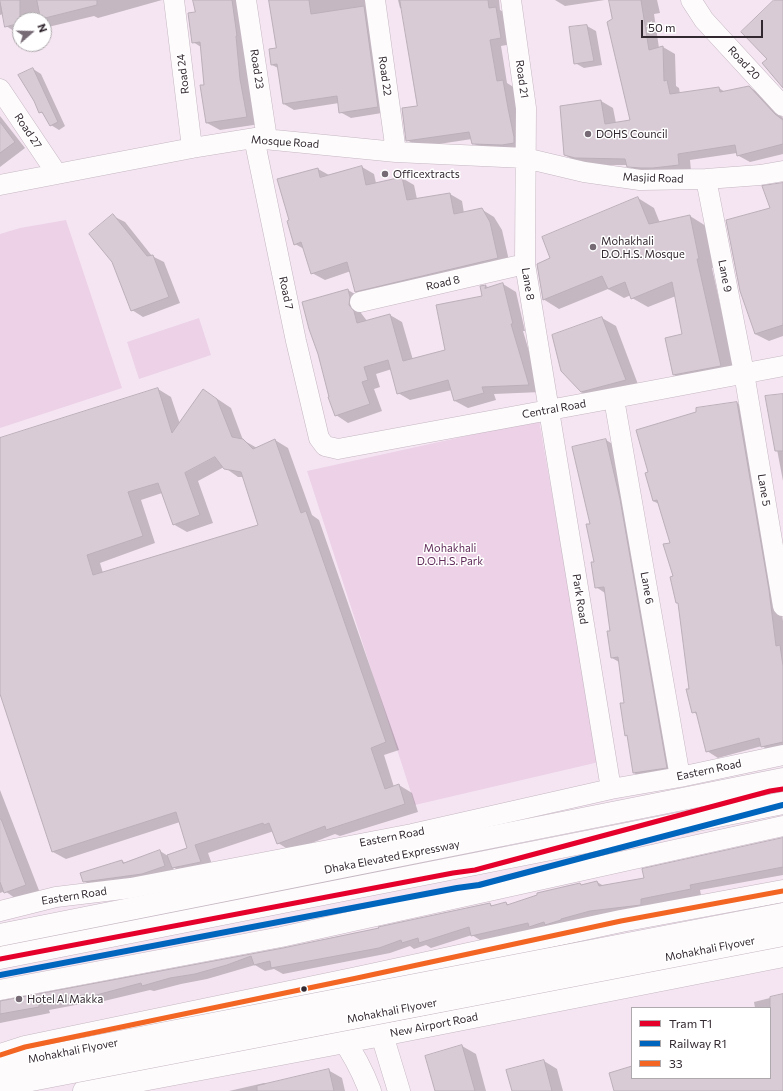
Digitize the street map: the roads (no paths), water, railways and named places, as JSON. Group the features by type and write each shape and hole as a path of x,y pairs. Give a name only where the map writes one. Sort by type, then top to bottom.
{"main road":[{"name":"Dhaka Elevated Expressway","path":"0,935 783,779"},
{"name":"Dhaka Elevated Expressway","path":"0,958 783,803"},
{"path":"0,1052 357,978 621,921 783,891"},
{"name":"Mohakhali Flyover","path":"0,1065 783,914"},
{"name":"Mohakhali Flyover","path":"0,1086 783,935"},
{"name":"New Airport Road","path":"94,1090 783,956"},
{"path":"357,978 372,1009 382,1035 399,1091"},
{"path":"306,988 345,1042 365,1077 370,1091"},
{"path":"0,1055 25,1047"}],"street":[{"name":"Road 24","path":"174,0 192,148"},
{"name":"Road 23","path":"246,0 261,138"},
{"name":"Road 22","path":"375,0 396,152"},
{"name":"Road 21","path":"511,0 526,108 525,158"},
{"name":"Road 20","path":"691,0 704,20 783,106"},
{"name":"Road 27","path":"0,89 57,174"},
{"name":"Mosque Road","path":"0,185 192,148 261,138 396,152 525,158"},
{"name":"Road 7","path":"261,138 296,341 320,438 325,446"},
{"name":"Masjid Road","path":"525,158 584,172 640,180 706,179 760,175 783,171"},
{"name":"Lane 8","path":"525,158 525,264 548,409"},
{"name":"Lane 9","path":"706,179 744,373"},
{"name":"Road 8","path":"360,302 525,264"},
{"name":"Central Road","path":"325,446 338,449 548,409 614,399 783,366"},
{"name":"Lane 5","path":"744,373 783,606"},
{"name":"Lane 6","path":"614,399 680,777"},
{"name":"Park Road","path":"548,409 611,789"},
{"name":"Eastern Road","path":"0,911 56,897 131,888 412,834 611,789 680,777 783,755"},
{"path":"0,990 282,937 783,826"}],"tram line":[{"name":"T1","path":"0,959 475,870 770,791 783,789"}],"rail line":[{"name":"R1","path":"0,975 479,885 783,805"}],"place":[{"name":"DOHS Council","path":"588,134"},
{"name":"Officextracts","path":"385,174"},
{"name":"Mohakhali D.O.H.S. Mosque","path":"593,247"},
{"name":"Hotel Al Makka","path":"19,999"}],"park label":[{"name":"Mohakhali D.O.H.S. Park","path":"450,554"}]}
